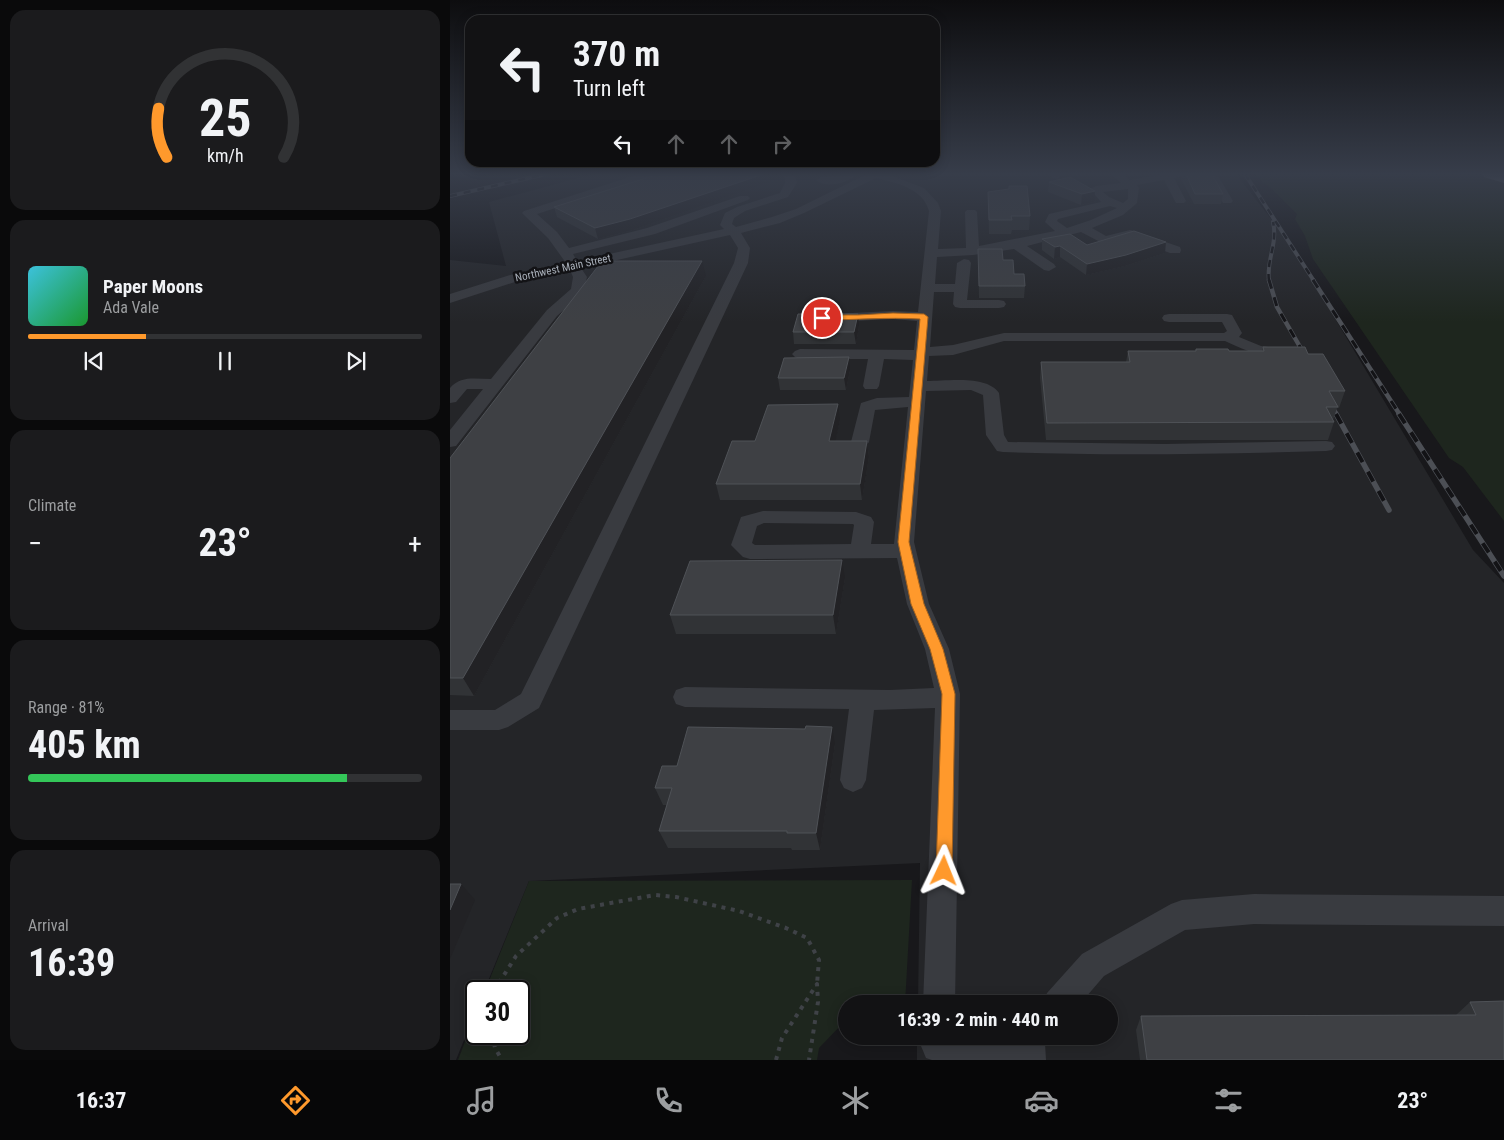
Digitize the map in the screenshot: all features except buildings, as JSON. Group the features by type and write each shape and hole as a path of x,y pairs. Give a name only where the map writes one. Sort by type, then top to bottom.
{"street":[{"path":"450,442 552,313 578,290 580,278 570,259 549,229 542,223"},
{"path":"570,259 671,223"},
{"path":"450,720 499,720 530,701 741,263 744,248 734,231 727,223"},
{"name":"Northwest Main Street","path":"450,299 570,259 734,231 763,223"},
{"path":"934,223 920,354 904,542 918,604 937,649 948,697 939,995"},
{"path":"971,223 972,251"},
{"path":"1054,223 1064,232"},
{"path":"931,253 972,251 1016,244 1092,223"},
{"path":"1082,227 1104,240"},
{"path":"1085,247 1130,234 1175,250"},
{"path":"1016,244 1049,267"},
{"path":"964,263 960,304 999,304"},
{"path":"927,288 962,288"},
{"path":"822,318 858,318 893,315 924,317"},
{"path":"1169,318 1227,318 1235,333 1227,337"},
{"path":"800,354 920,354 953,350 1004,337 1227,337 1258,350 1287,353"},
{"path":"871,386 877,355"},
{"path":"450,398 462,384 496,384"},
{"path":"860,442 867,407 917,394 974,385 991,393 996,436 1003,447 1180,450 1326,446"},
{"path":"860,551 864,522 856,518 763,517 748,522 741,545 750,552 906,551"},
{"path":"685,697 863,699 948,697"},
{"path":"853,780 863,699"},
{"path":"1066,995 1093,965 1182,915 1254,909 1504,911"},
{"path":"938,1048 1029,1046"}],"path":[{"path":"499,980 516,956 557,918 578,909 655,895 676,897 739,911 786,928 807,938 819,960 818,1002 809,1060"},
{"path":"776,1060 782,1038 817,984"},
{"path":"494,1045 502,1060"}],"shaded area":[{"path":"495,223 1275,223 1290,243 1473,550 1504,583 1504,1060 917,1060 917,1045 1118,1045 1118,995 918,995 920,863 529,881 488,980 465,980 465,1038 456,1060 450,1060 450,260 506,266"},
{"path":"1298,223 1504,223 1504,521 1463,467 1449,458 1313,259 1305,236"},
{"path":"912,880 906,995 838,995 838,1028 819,1048 817,1060 458,1060 465,1042 465,1045 530,1045 530,980 489,980 529,881"}],"railway":[{"path":"1269,280 1269,266 1274,238 1273,223"},
{"path":"1277,223 1314,281"},
{"path":"1269,280 1277,307 1307,359"},
{"path":"1313,280 1400,415"},
{"path":"1329,401 1337,415"},
{"path":"1336,414 1389,510"},
{"path":"1399,414 1504,576"}],"route":[{"path":"822,318 858,318 893,315 924,317 904,542 918,604 937,649 948,694 944,871"}]}
